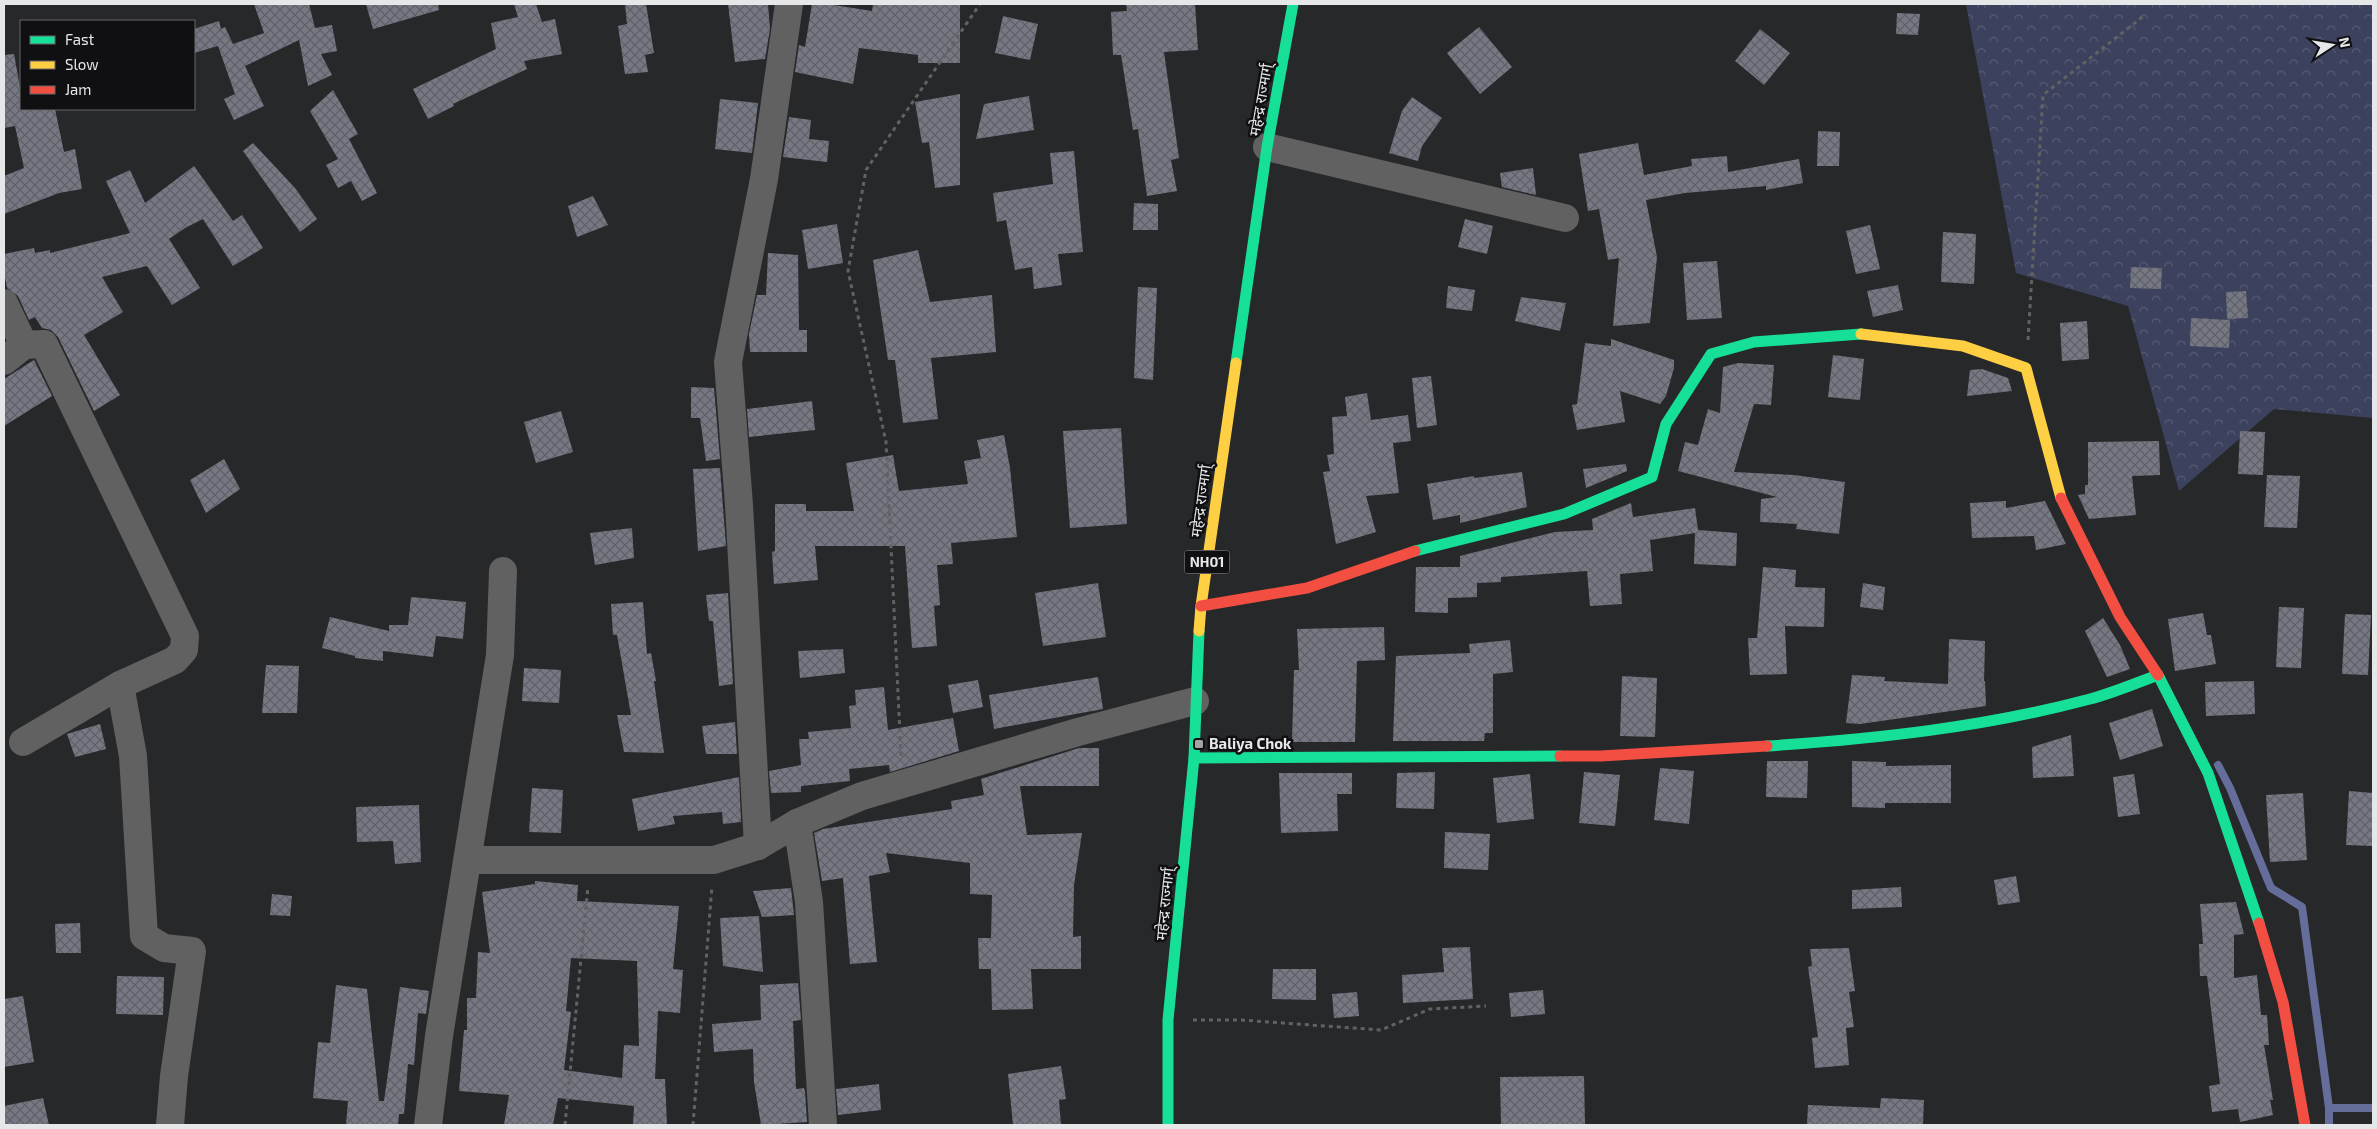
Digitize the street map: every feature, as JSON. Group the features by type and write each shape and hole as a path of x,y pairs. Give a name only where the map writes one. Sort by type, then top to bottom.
{"main road":[{"name":"महेन्द्र राज्मार्ग्","path":"1168,1125 1168,1020 1194,758 1195,700 1201,606 1268,147 1294,4"},
{"path":"1201,606 1307,588 1422,549 1564,514 1652,477 1666,424 1711,354 1754,342 1869,333 1963,346 2026,368 2058,491 2120,617 2158,675 2208,773 2248,888 2284,1002 2305,1125"},
{"path":"1194,758 1601,756 1860,740 2011,718 2092,699 2158,675"}],"street":[{"path":"758,846 740,505 728,362 764,178 789,4"},
{"path":"1268,147 1565,218"},
{"path":"4,304 14,353 44,344 185,636 184,650 175,660 120,685 23,742"},
{"path":"428,1125 439,1036 500,655 503,571"},
{"path":"120,685 133,756 144,936 164,948 192,951 174,1076 170,1125"},
{"path":"468,860 714,860 758,846 797,823 862,796 1078,732 1195,700"},
{"path":"797,823 809,902 823,1125"}],"path":[{"path":"902,784 886,442 848,271 866,170 980,4"},
{"path":"2026,368 2043,95 2145,15"},
{"path":"565,1125 590,860"},
{"path":"693,1125 714,860"},
{"path":"1168,1020 1241,1020 1380,1030 1430,1009 1486,1006"}],"green space":[{"path":"1966,4 2373,4 2373,418 2274,409 2179,491 2128,306 2016,273"}],"building":[{"path":"254,4 309,4 315,28 332,25 337,51 321,54 332,75 308,86 299,40 245,66 264,106 234,120 224,99 235,94 218,46 195,53 195,29 219,21 221,29 225,27 233,44 264,33"},
{"path":"366,4 438,4 439,10 373,29"},
{"path":"514,4 536,4 542,22 555,19 562,54 524,61 527,69 453,104 454,106 428,119 413,89 496,49 491,23 518,17"},
{"path":"625,4 646,4 654,53 645,55 648,72 625,74 618,26 627,24"},
{"path":"728,4 768,4 770,29 765,59 735,62"},
{"path":"812,4 827,4 872,11 873,4 960,5 960,63 918,63 918,55 859,48 853,84 795,72 799,45 805,47"},
{"path":"1126,4 1195,4 1198,50 1164,52 1179,158 1171,160 1177,191 1147,196 1138,129 1133,130 1121,55 1113,55 1111,12 1127,11"},
{"path":"1897,13 1920,14 1918,35 1896,34"},
{"path":"1003,16 1038,24 1030,60 995,53"},
{"path":"1479,27 1512,67 1480,94 1447,53"},
{"path":"1760,29 1790,53 1764,85 1735,61"},
{"path":"14,54 20,87 20,110 55,110 64,152 75,149 82,189 59,193 4,214 4,176 24,168 15,126 4,128 4,55"},
{"path":"333,90 358,134 349,139 377,193 362,201 351,181 338,188 326,165 338,159 310,111"},
{"path":"960,94 960,185 935,188 929,142 922,143 915,102"},
{"path":"1029,96 1034,130 976,139 984,104"},
{"path":"1412,97 1442,118 1422,146 1418,161 1389,153 1402,111"},
{"path":"720,99 758,103 752,153 715,149"},
{"path":"789,117 811,120 809,139 829,141 827,162 783,157"},
{"path":"1818,131 1840,132 1839,166 1817,166"},
{"path":"253,143 295,188 317,219 300,232 243,151"},
{"path":"1638,143 1644,175 1692,166 1691,159 1727,156 1728,172 1799,159 1803,183 1766,190 1766,186 1685,193 1646,200 1657,257 1650,323 1613,326 1619,258 1608,260 1599,209 1588,211 1579,154"},
{"path":"1074,151 1083,252 1058,254 1062,285 1034,289 1032,267 1015,270 1006,220 997,222 993,193 1053,184 1050,153"},
{"path":"194,166 233,221 242,215 263,248 233,266 203,219 185,228 169,239 200,288 172,305 147,266 102,277 123,312 84,335 120,395 94,411 58,337 51,330 42,328 35,317 29,320 18,296 7,288 4,272 4,254 34,248 35,253 50,250 50,253 130,233 106,181 130,170 145,203"},
{"path":"1533,168 1536,195 1502,187 1500,173"},
{"path":"593,196 608,225 577,237 568,206"},
{"path":"1134,203 1158,204 1158,230 1133,230"},
{"path":"1465,219 1493,226 1487,254 1458,247"},
{"path":"837,224 843,263 808,269 802,230"},
{"path":"1870,225 1880,269 1856,274 1846,231"},
{"path":"1943,232 1976,234 1974,284 1941,282"},
{"path":"918,250 930,302 992,295 996,352 931,358 938,419 903,423 895,360 888,360 873,260"},
{"path":"768,253 798,255 799,330 807,330 807,352 750,352 749,334 757,295 766,295"},
{"path":"1717,261 1722,318 1687,320 1683,263"},
{"path":"2131,267 2162,268 2161,289 2130,288"},
{"path":"1898,285 1903,310 1873,317 1867,291"},
{"path":"1448,286 1475,290 1472,311 1446,308"},
{"path":"1138,287 1157,288 1153,380 1134,378"},
{"path":"2246,291 2248,318 2227,319 2226,292"},
{"path":"1521,297 1566,303 1560,331 1515,321"},
{"path":"2191,318 2230,320 2229,348 2190,346"},
{"path":"2087,321 2089,359 2062,361 2060,323"},
{"path":"1611,339 1674,360 1674,368 1666,396 1660,404 1620,391 1625,422 1577,430 1572,405 1577,404 1585,343 1611,346"},
{"path":"1833,355 1864,359 1860,400 1828,397"},
{"path":"34,360 52,396 4,426 4,379"},
{"path":"1738,363 1774,365 1771,405 1754,404 1734,472 1794,475 1845,482 1839,534 1796,529 1797,524 1760,522 1761,499 1777,497 1678,471 1685,442 1698,445 1708,409 1720,413 1723,367"},
{"path":"1982,369 2008,378 2012,391 1967,396 1970,370"},
{"path":"1431,376 1437,425 1417,428 1412,378"},
{"path":"691,387 714,388 720,459 706,461 700,418 691,418"},
{"path":"1367,393 1371,420 1408,415 1411,441 1393,443 1399,493 1366,496 1376,532 1336,544 1323,472 1330,471 1327,455 1334,454 1332,417 1347,416 1345,397"},
{"path":"812,401 815,430 749,437 747,409"},
{"path":"561,411 573,452 536,463 524,422"},
{"path":"1121,428 1127,524 1070,528 1063,431"},
{"path":"2240,431 2265,432 2263,475 2238,474"},
{"path":"1004,435 1010,468 1017,537 951,543 953,564 937,565 940,605 934,606 937,646 912,648 905,546 815,546 818,580 774,584 772,552 775,551 775,504 806,504 806,511 854,511 846,463 893,455 899,491 968,484 964,461 981,458 977,440"},
{"path":"2159,441 2160,475 2132,476 2136,515 2089,519 2078,495 2085,494 2085,485 2088,485 2088,442"},
{"path":"224,459 240,489 206,513 190,480"},
{"path":"1626,464 1627,471 1586,488 1583,469"},
{"path":"720,468 726,546 698,551 693,469"},
{"path":"1522,472 1527,507 1460,523 1460,515 1433,520 1427,484 1474,476 1474,478"},
{"path":"2267,475 2300,476 2297,528 2264,527"},
{"path":"2006,501 2006,508 2045,501 2066,544 2036,550 2034,536 1972,538 1970,503"},
{"path":"1631,503 1633,517 1695,508 1698,530 1737,533 1736,566 1694,564 1695,533 1650,540 1653,571 1620,574 1622,604 1590,606 1587,571 1501,577 1501,582 1477,583 1477,597 1448,598 1448,613 1415,612 1416,567 1460,567 1460,556 1555,532 1593,530 1592,519"},
{"path":"632,528 634,558 595,565 590,533"},
{"path":"1763,567 1796,570 1795,587 1825,588 1824,627 1785,626 1787,674 1750,675 1748,638 1757,638"},
{"path":"1098,583 1106,637 1043,646 1035,593"},
{"path":"1863,583 1885,587 1883,610 1860,607"},
{"path":"728,593 733,684 719,686 713,621 709,621 706,595"},
{"path":"411,597 466,602 463,639 436,636 433,657 383,651 383,661 355,658 355,656 322,648 330,617 389,631 389,625 408,625"},
{"path":"643,602 647,654 651,653 656,681 654,681 664,753 624,752 617,715 631,715 617,635 613,635 611,604"},
{"path":"2279,607 2304,608 2301,668 2276,667"},
{"path":"2203,613 2207,635 2211,635 2216,664 2175,671 2168,619"},
{"path":"2345,614 2371,615 2368,675 2342,674"},
{"path":"2103,618 2120,645 2130,669 2107,677 2085,631"},
{"path":"1384,627 1385,660 1357,661 1355,742 1292,742 1294,670 1299,670 1297,629"},
{"path":"1949,639 1985,641 1984,681 1986,706 1860,724 1846,723 1852,675 1885,677 1884,681 1948,684"},
{"path":"1510,640 1513,672 1493,674 1493,733 1485,733 1484,741 1393,741 1396,656 1470,653 1469,644"},
{"path":"843,649 845,673 800,678 798,651"},
{"path":"266,665 299,666 297,713 262,713"},
{"path":"524,668 561,670 559,703 522,701"},
{"path":"1622,676 1657,678 1655,737 1620,736"},
{"path":"1098,677 1103,709 994,729 989,695"},
{"path":"978,680 983,707 953,713 948,685"},
{"path":"2254,681 2255,714 2206,716 2205,682"},
{"path":"884,687 888,730 953,718 959,751 890,772 889,765 849,769 850,781 801,786 801,792 771,793 769,771 801,765 799,739 809,739 808,732 851,728 849,706 856,705 855,690"},
{"path":"2152,709 2163,746 2120,760 2109,723"},
{"path":"735,722 737,754 706,754 702,726"},
{"path":"100,724 106,749 75,757 67,734"},
{"path":"2071,735 2074,776 2033,778 2032,747"},
{"path":"1079,748 1099,748 1099,786 1020,786 1027,835 1082,833 1074,885 1073,937 1081,936 1081,969 1031,969 1033,1009 992,1010 991,969 979,969 978,938 991,938 992,895 970,894 970,863 886,853 890,872 869,876 877,962 850,964 843,878 822,881 814,833 823,829 952,809 951,801 984,795 981,779"},
{"path":"1767,761 1808,761 1807,798 1766,797"},
{"path":"1852,761 1886,762 1886,766 1951,765 1951,803 1885,803 1885,808 1852,807"},
{"path":"1660,768 1694,771 1689,824 1654,820"},
{"path":"1435,772 1434,809 1396,808 1397,773"},
{"path":"1584,772 1620,775 1615,826 1579,823"},
{"path":"1279,773 1352,773 1352,794 1337,794 1338,831 1281,833"},
{"path":"1530,774 1534,819 1497,823 1493,778"},
{"path":"2134,774 2140,814 2118,817 2113,777"},
{"path":"739,777 741,822 723,824 722,812 673,816 675,824 638,831 632,799"},
{"path":"532,788 563,790 561,833 529,832"},
{"path":"2349,791 2373,793 2373,846 2346,845"},
{"path":"2303,793 2307,860 2270,862 2266,795"},
{"path":"419,805 421,862 395,864 393,841 357,842 356,807"},
{"path":"1445,832 1490,834 1488,870 1444,868"},
{"path":"2016,876 2020,902 1998,905 1994,880"},
{"path":"535,881 578,885 577,901 679,906 673,969 683,970 680,1013 658,1011 655,1079 665,1079 667,1125 633,1125 634,1106 558,1098 553,1125 504,1125 509,1095 459,1091 464,1030 467,1030 467,998 476,998 478,952 490,953 482,892 535,884","holes":["571,958 637,961 639,1046 624,1045 622,1078 564,1070 571,1012 566,1011"]},
{"path":"1901,887 1902,907 1852,909 1852,890"},
{"path":"791,888 794,915 762,917 753,891"},
{"path":"272,894 292,896 290,916 270,915"},
{"path":"2236,902 2244,934 2234,935 2234,978 2257,975 2261,1015 2267,1015 2269,1045 2264,1045 2273,1100 2270,1100 2273,1115 2240,1122 2238,1109 2212,1112 2209,1086 2220,1084 2207,976 2200,976 2199,944 2203,944 2200,904"},
{"path":"759,916 763,972 723,966 720,918"},
{"path":"80,923 81,953 56,953 55,924"},
{"path":"1470,947 1473,999 1403,1003 1402,975 1444,972 1442,948"},
{"path":"1849,948 1855,991 1849,992 1854,1027 1846,1028 1849,1065 1815,1068 1812,1038 1818,1037 1808,967 1812,966 1810,949"},
{"path":"1273,969 1316,969 1316,1000 1272,999"},
{"path":"117,976 164,977 163,1015 116,1014"},
{"path":"798,983 801,1020 793,1021 796,1089 804,1088 807,1122 761,1125 754,1082 753,1049 714,1052 712,1024 761,1020 760,985"},
{"path":"336,985 367,989 379,1101 384,1101 400,987 429,991 426,1014 418,1013 414,1065 408,1064 404,1114 399,1114 398,1125 346,1125 348,1101 313,1098 318,1042 330,1043"},
{"path":"1543,990 1545,1014 1511,1017 1509,993"},
{"path":"1357,992 1359,1016 1334,1018 1332,994"},
{"path":"23,996 34,1062 4,1067 4,999"},
{"path":"1061,1066 1066,1099 1059,1100 1061,1125 1013,1125 1008,1074"},
{"path":"1584,1076 1585,1125 1501,1125 1500,1077"},
{"path":"879,1084 881,1110 838,1115 836,1089"},
{"path":"43,1098 49,1125 4,1125 4,1106"},
{"path":"1881,1098 1924,1100 1923,1125 1807,1125 1808,1105 1880,1108"}],"waterway":[{"path":"2218,765 2230,788 2271,888 2302,907 2329,1108 2329,1125"},
{"path":"2329,1108 2373,1108"}],"traffic: fast":[{"path":"1236,363 1267,147 1293,4"},
{"path":"1415,551 1564,514 1652,477 1666,424 1711,354 1754,342 1861,334"},
{"path":"1168,1125 1168,1020 1194,758 1199,631"},
{"path":"1767,746 1849,740 2011,717 2099,697 2158,675 2208,773 2259,923"},
{"path":"1194,758 1560,756"}],"traffic: slow":[{"path":"1861,334 1963,346 2026,368 2061,498"},
{"path":"1199,631 1236,363"}],"traffic: jam":[{"path":"2061,498 2120,617 2158,675"},
{"path":"1201,606 1307,588 1415,551"},
{"path":"1560,756 1601,756 1767,746"},
{"path":"2259,923 2283,1002 2305,1125"}],"place":[{"name":"Baliya Chok","path":"1199,744"}]}
